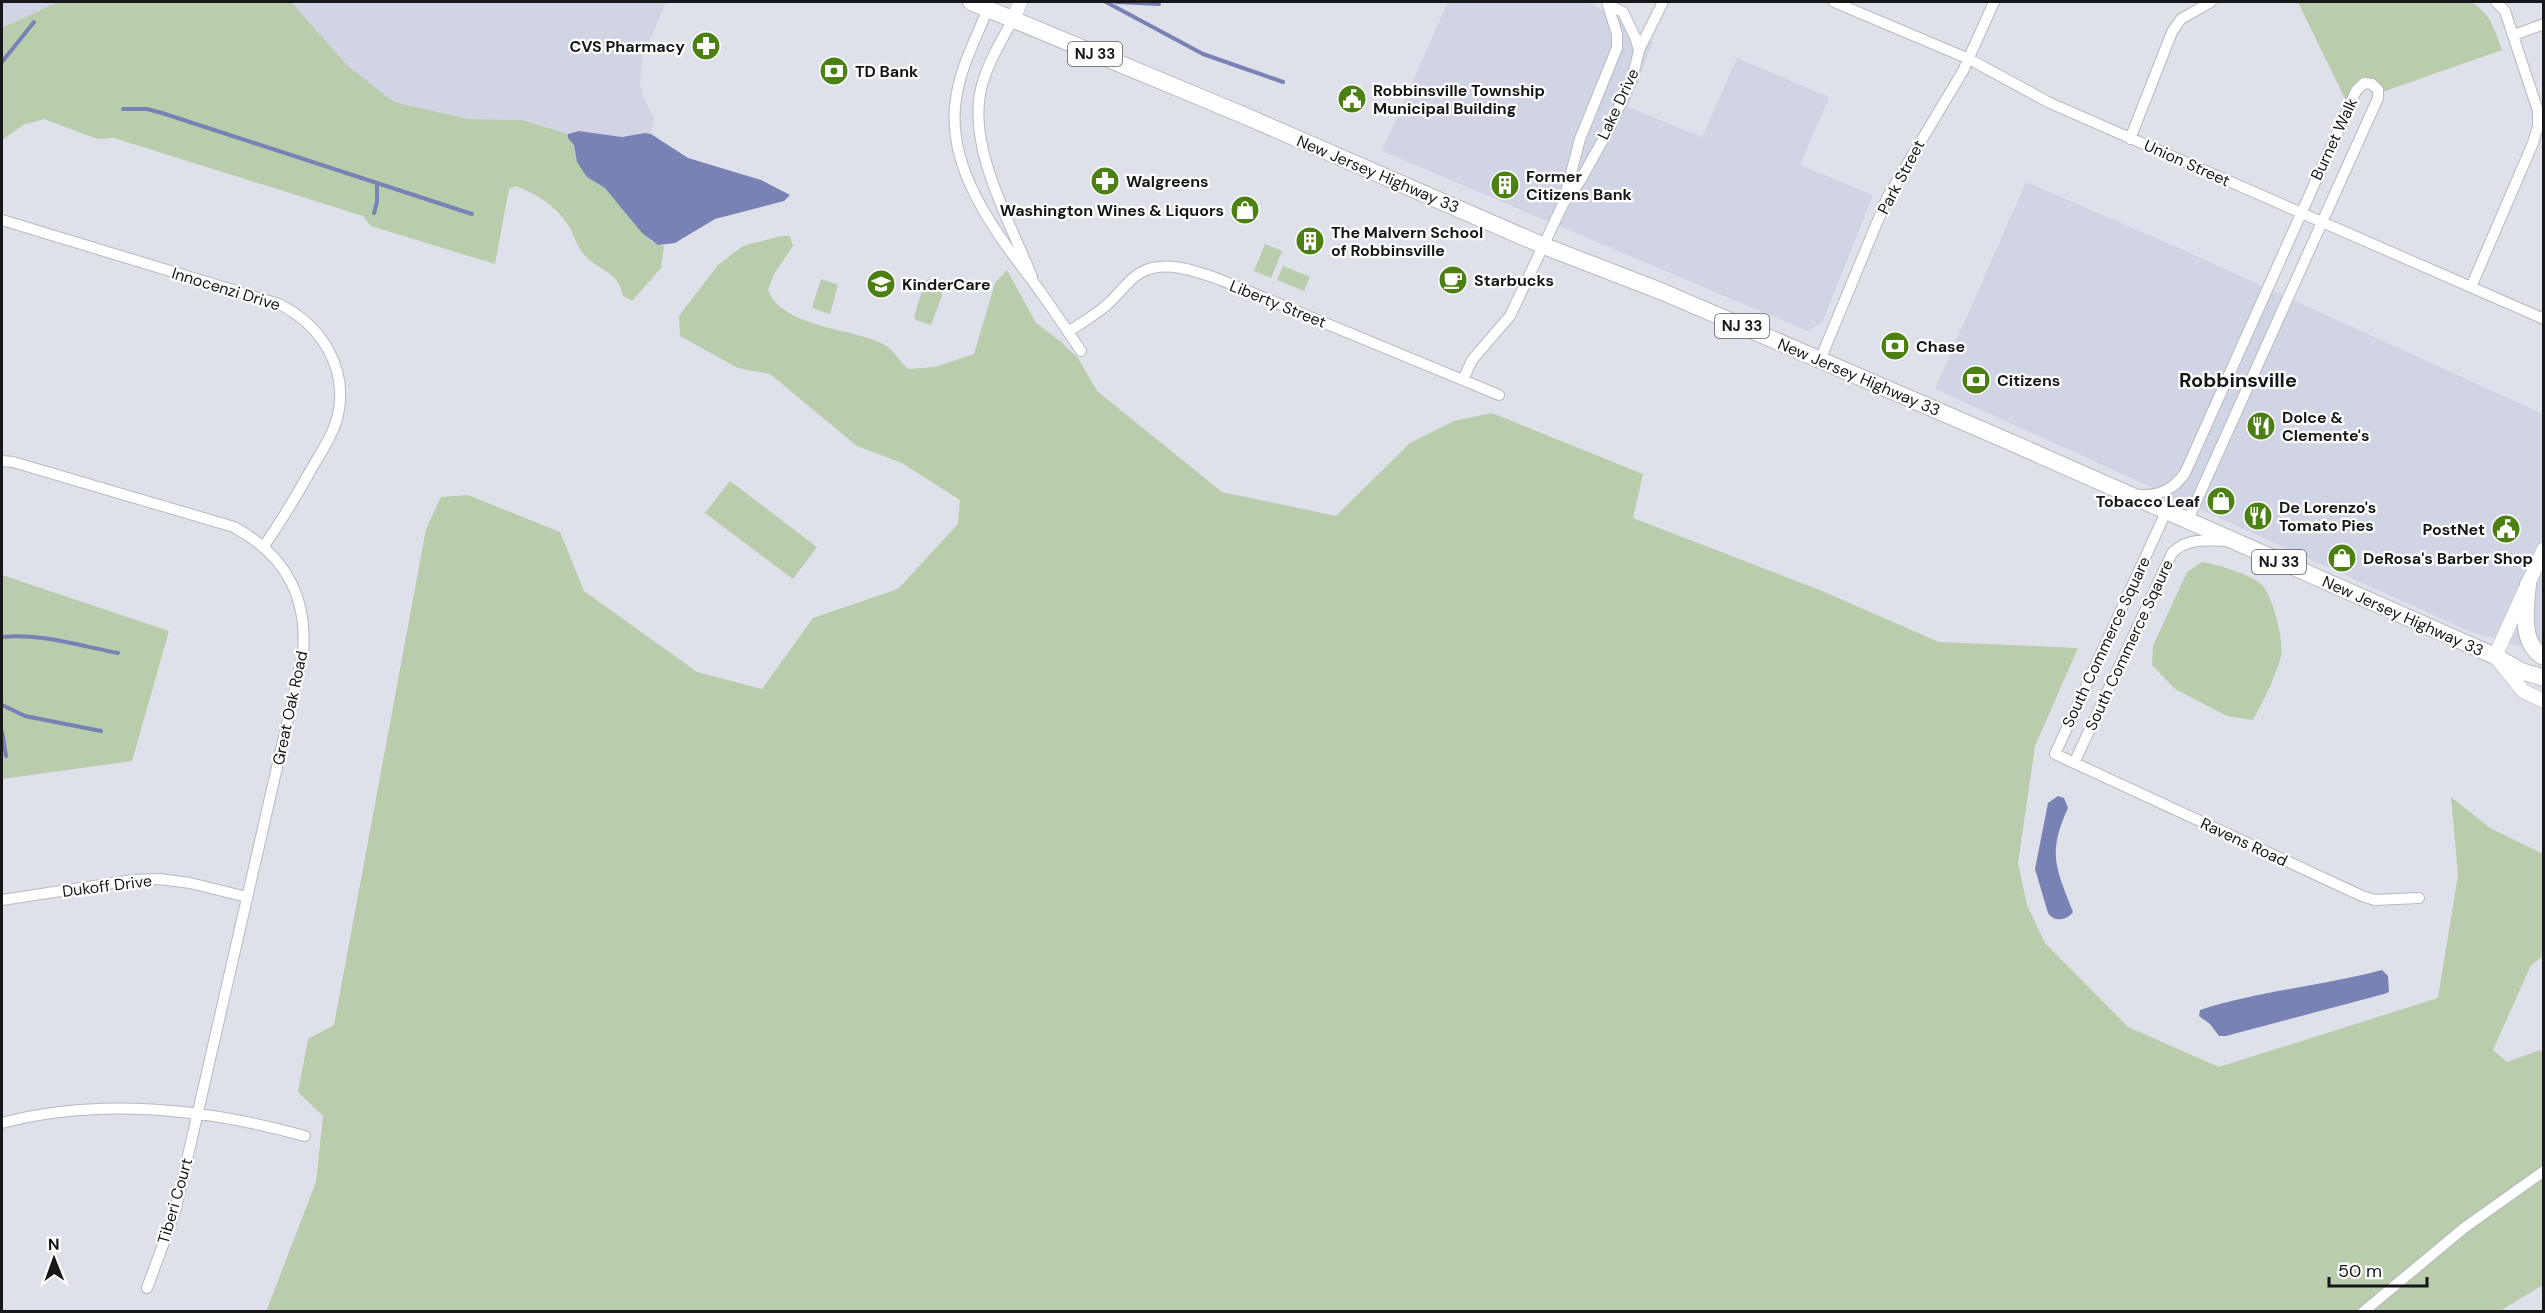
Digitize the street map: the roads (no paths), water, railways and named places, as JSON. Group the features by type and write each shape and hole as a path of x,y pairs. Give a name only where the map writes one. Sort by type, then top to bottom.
{"main road":[{"name":"New Jersey Highway 33","path":"971,2 990,5 1014,18 1544,246 1663,292 2494,656 2521,671 2544,678"},
{"path":"2528,584 2525,612 2527,635 2537,653 2544,657"}],"street":[{"path":"1020,2 983,80 977,121 989,171 1036,286"},
{"path":"1639,50 1663,2"},
{"name":"Union Street","path":"1834,2 1969,59 2050,103 2130,139 2544,319"},
{"name":"Park Street","path":"1820,360 1888,196 1969,59 1994,2"},
{"path":"2130,139 2172,32 2181,19 2211,2"},
{"path":"2471,287 2533,143 2538,126 2538,111 2514,34 2505,11 2496,2"},
{"name":"Lake Drive","path":"1563,204 1580,181 1609,129 1634,76 1639,50 1623,12 1608,3"},
{"name":"Lake Drive","path":"1463,380 1472,360 1510,316 1563,204 1580,139 1617,48 1617,34 1608,3"},
{"path":"990,5 959,82 955,100 955,136 968,179 988,216 1023,271 1081,351"},
{"path":"2514,34 2544,24"},
{"name":"Burnet Walk","path":"2300,213 2357,89 2364,83 2372,84 2378,90 2378,98 2322,222"},
{"path":"2118,490 2153,495 2177,484 2185,473 2300,213"},
{"name":"Innocenzi Drive","path":"2,220 279,304 296,312 321,336 337,369 340,387 336,422 285,516 264,546"},
{"path":"2187,522 2322,222"},
{"name":"Liberty Street","path":"1068,332 1108,304 1139,273 1153,268 1173,267 1196,271 1221,280 1499,395"},
{"name":"Great Oak Road","path":"2,461 13,462 234,527 264,546 279,562 294,587 303,615 303,654 198,1113"},
{"name":"South Commerce Square","path":"2074,763 2055,754 2166,512"},
{"name":"South Commerce Sqaure","path":"2074,763 2172,553 2181,544 2195,541 2233,541"},
{"path":"2544,549 2494,656 2523,691 2544,701"},
{"name":"Ravens Road","path":"2074,763 2362,896 2375,900 2419,898"},
{"name":"Dukoff Drive","path":"2,900 133,880 159,879 190,883 247,897"},
{"path":"2,1123 85,1110 162,1110 240,1120 305,1136"},
{"name":"Tiberi Court","path":"147,1288 175,1212 198,1113"},
{"path":"2363,1311 2464,1228 2544,1171"}],"water":[{"path":"579,131 622,137 651,134 688,158 761,180 790,195 784,201 715,219 675,243 658,245 642,233 605,188 587,177 577,162 574,145 568,138 568,134"},
{"path":"2058,796 2064,798 2068,808 2058,837 2056,860 2073,912 2060,919 2053,918 2048,913 2035,869 2048,803"},
{"path":"2382,970 2388,976 2389,992 2226,1036 2219,1036 2210,1024 2199,1016 2200,1010 2222,1003"}],"waterway":[{"path":"1106,2 1203,54 1283,82"},
{"path":"1116,2 1159,4"},
{"path":"2,62 34,22"},
{"path":"123,109 147,109 162,113 472,214"},
{"path":"374,213 377,202 377,184"},
{"path":"2,637 45,638 118,653"},
{"path":"2,705 25,716 101,731"},
{"path":"2,732 6,756"}],"place":[{"name":"CVS Pharmacy","path":"706,46"},
{"name":"TD Bank","path":"834,71"},
{"name":"Robbinsville Township Municipal Building","path":"1352,99"},
{"name":"Walgreens","path":"1105,181"},
{"name":"Former Citizens Bank","path":"1505,185"},
{"name":"Washington Wines & Liquors","path":"1245,210"},
{"name":"The Malvern School of Robbinsville","path":"1310,241"},
{"name":"Starbucks","path":"1453,280"},
{"name":"KinderCare","path":"881,284"},
{"name":"Chase","path":"1895,346"},
{"name":"Citizens","path":"1976,380"},
{"name":"Dolce & Clemente's","path":"2261,426"},
{"name":"Tobacco Leaf","path":"2221,501"},
{"name":"De Lorenzo's Tomato Pies","path":"2258,516"},
{"name":"PostNet","path":"2506,529"},
{"name":"DeRosa's Barber Shop","path":"2342,558"}],"district":[{"name":"Robbinsville","path":"2238,380"}]}
